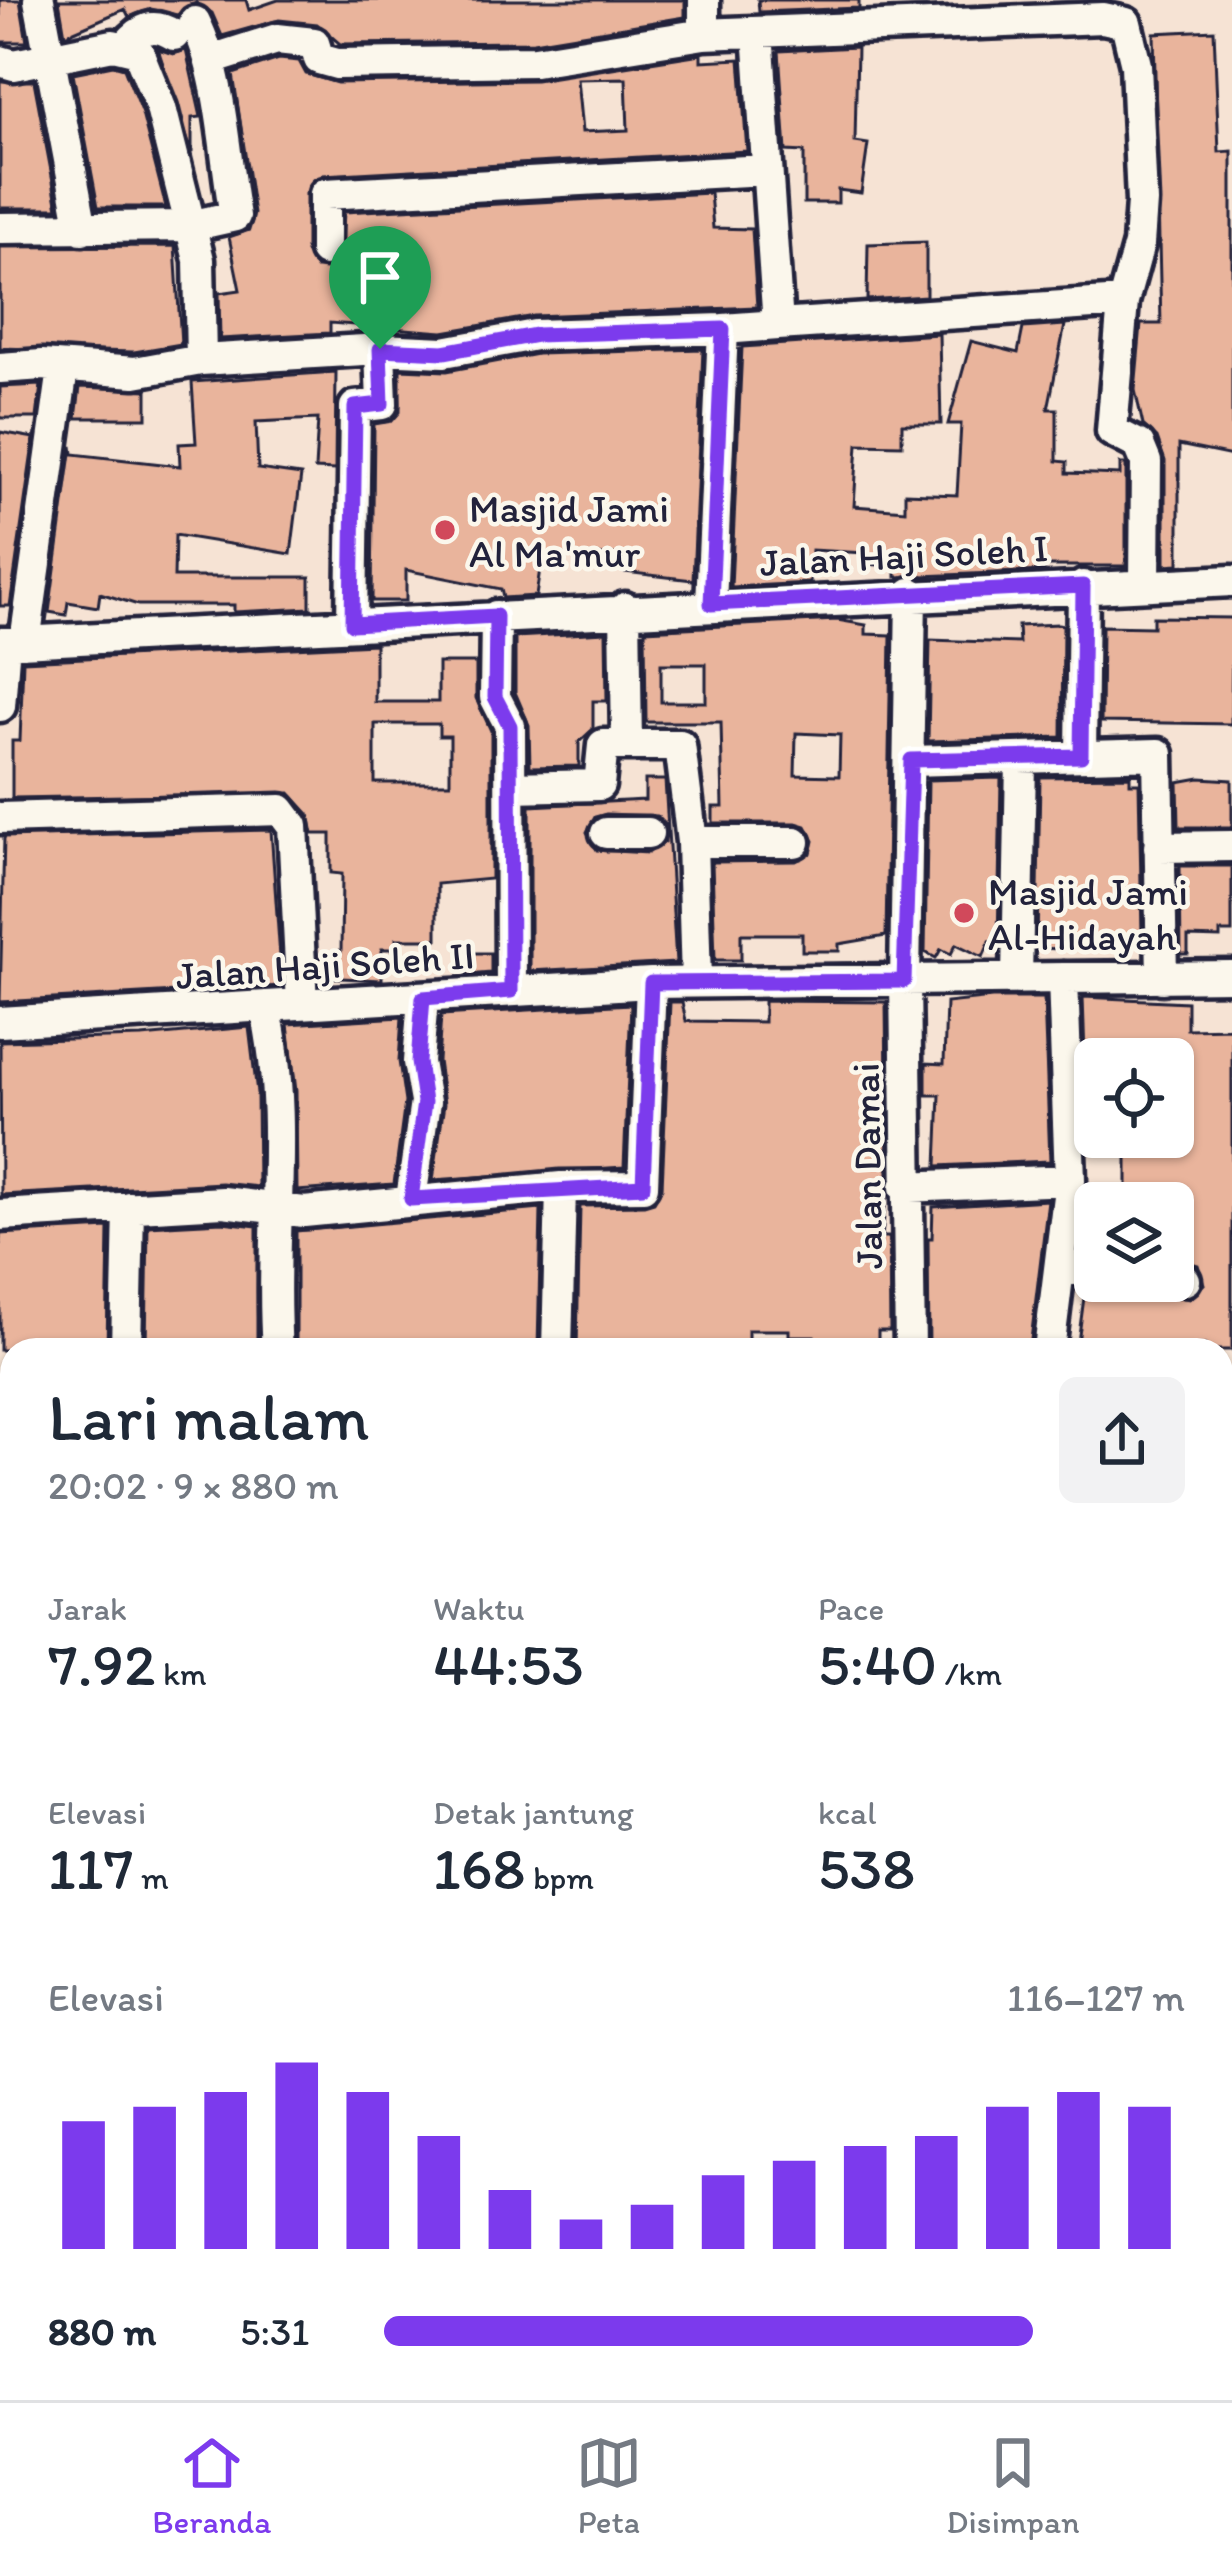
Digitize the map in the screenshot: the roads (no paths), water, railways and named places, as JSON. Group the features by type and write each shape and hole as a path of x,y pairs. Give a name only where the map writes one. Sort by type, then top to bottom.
{"street":[{"path":"39,0 82,229"},
{"path":"704,0 704,34"},
{"path":"214,59 277,39 314,44 319,59 337,64 535,61 704,34 758,32 843,14 1086,13 1126,23 1136,65 1142,202 1139,244 1123,302 1112,431 1139,445 1146,462 1145,583"},
{"path":"0,62 14,65 126,46 148,28 184,28 214,59 216,112 235,216 190,226 0,228"},
{"path":"758,32 778,325"},
{"path":"126,46 138,51 150,71 199,260 201,360"},
{"path":"325,251 325,194 765,170"},
{"path":"0,368 135,372 201,360 380,349 444,352 536,335 723,329 1123,302"},
{"path":"711,604 723,329"},
{"path":"352,624 355,407 382,404 380,349"},
{"path":"0,706 63,369"},
{"name":"Jalan Haji Soleh I","path":"10,643 911,593 1232,581"},
{"path":"1081,756 1083,586"},
{"name":"Jalan Damai","path":"910,1338 904,981 911,593"},
{"path":"625,608 627,745"},
{"path":"496,616 495,697 510,726 511,991"},
{"path":"511,787 599,785 602,746 680,745 692,842 696,982"},
{"path":"911,760 1158,754 1162,978"},
{"path":"1018,979 1021,759"},
{"path":"0,818 281,810 293,826 302,1004"},
{"path":"606,833 648,833"},
{"path":"692,842 795,842"},
{"path":"1159,848 1232,846"},
{"name":"Jalan Haji Soleh II","path":"2,1022 651,983 1232,976"},
{"path":"1050,1338 1070,1180 1063,978"},
{"path":"0,1215 223,1202 304,1212 411,1199 555,1192 562,1187 643,1186 651,983"},
{"path":"411,1199 424,1118 418,1062 423,998"},
{"path":"265,1006 279,1090 272,1281 276,1338"},
{"path":"904,1187 1070,1180"},
{"path":"557,1338 562,1187"},
{"path":"126,1338 129,1208"},
{"path":"1059,1270 1074,1270"}],"place":[{"name":"Masjid Jami Al Ma'mur","path":"445,530"},
{"name":"Masjid Jami Al-Hidayah","path":"964,913"}]}
